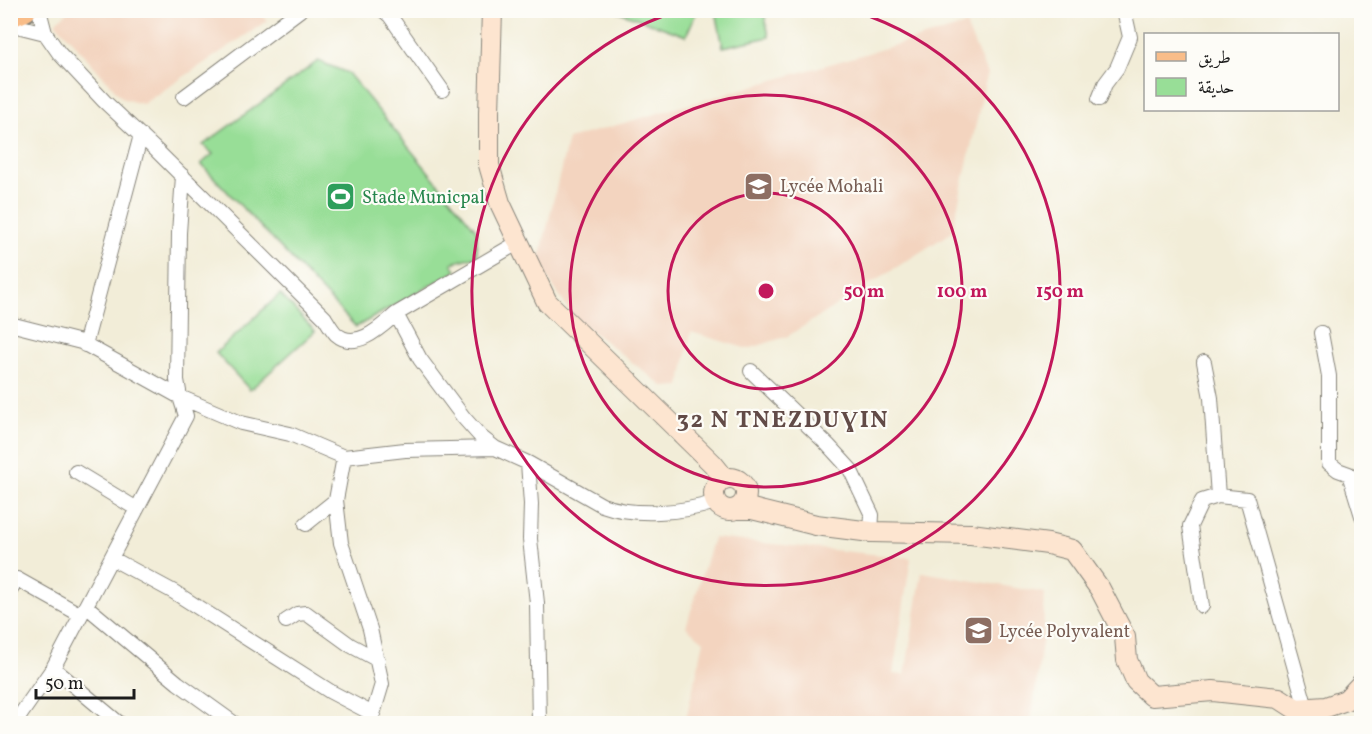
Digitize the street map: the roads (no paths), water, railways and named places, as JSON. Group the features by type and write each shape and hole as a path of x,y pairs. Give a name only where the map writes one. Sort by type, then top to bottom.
{"main road":[{"path":"10,16 25,10"}],"street":[{"path":"39,10 45,33 59,53 104,101 183,176 316,310 337,335 355,340 370,336 396,314 519,242"},
{"path":"184,97 300,10"},
{"path":"383,10 390,16 442,90"},
{"path":"492,10 489,165 500,203 547,302 713,464 724,479"},
{"path":"1099,99 1105,84 1117,68 1130,37 1124,10"},
{"path":"10,22 45,33"},
{"path":"85,345 141,135"},
{"path":"14,723 53,668 186,416 177,380 178,233 183,176"},
{"path":"396,314 420,359 464,418 481,437 495,448 612,509 633,513 681,510 716,502"},
{"path":"10,324 81,342 180,398 242,423 290,434 344,457 405,450 495,448"},
{"path":"1321,333 1329,376 1329,464 1338,470 1355,474 1362,516"},
{"path":"1204,362 1211,398 1218,496"},
{"path":"751,371 828,445 849,469 872,515 871,532"},
{"path":"111,558 174,592 331,692 373,714 382,684 378,660 341,543 336,500 344,457"},
{"path":"528,464 531,504 530,539 537,603 539,723"},
{"path":"76,472 137,509"},
{"path":"724,479 736,480 741,483 741,501 725,509 716,502 714,491 724,479"},
{"path":"1202,606 1190,526 1202,501 1218,496 1247,499 1306,708"},
{"path":"306,524 336,500"},
{"path":"741,501 759,510 816,525 871,532 971,534 1048,544 1072,550 1100,589 1125,636 1127,660 1136,681 1152,696 1213,691 1279,698 1296,709 1326,707 1346,700 1362,683"},
{"path":"10,590 17,579 83,610 178,683 235,723"},
{"path":"286,621 297,614 306,613 350,645 378,660"},
{"path":"53,668 120,723"}],"place":[{"name":"Lycée Mohali","path":"759,186"},
{"name":"Stade Municpal","path":"341,197"},
{"name":"Lycée Polyvalent","path":"978,631"}],"district":[{"name":"32 N TNEZDUƔIN","path":"783,419"}]}
